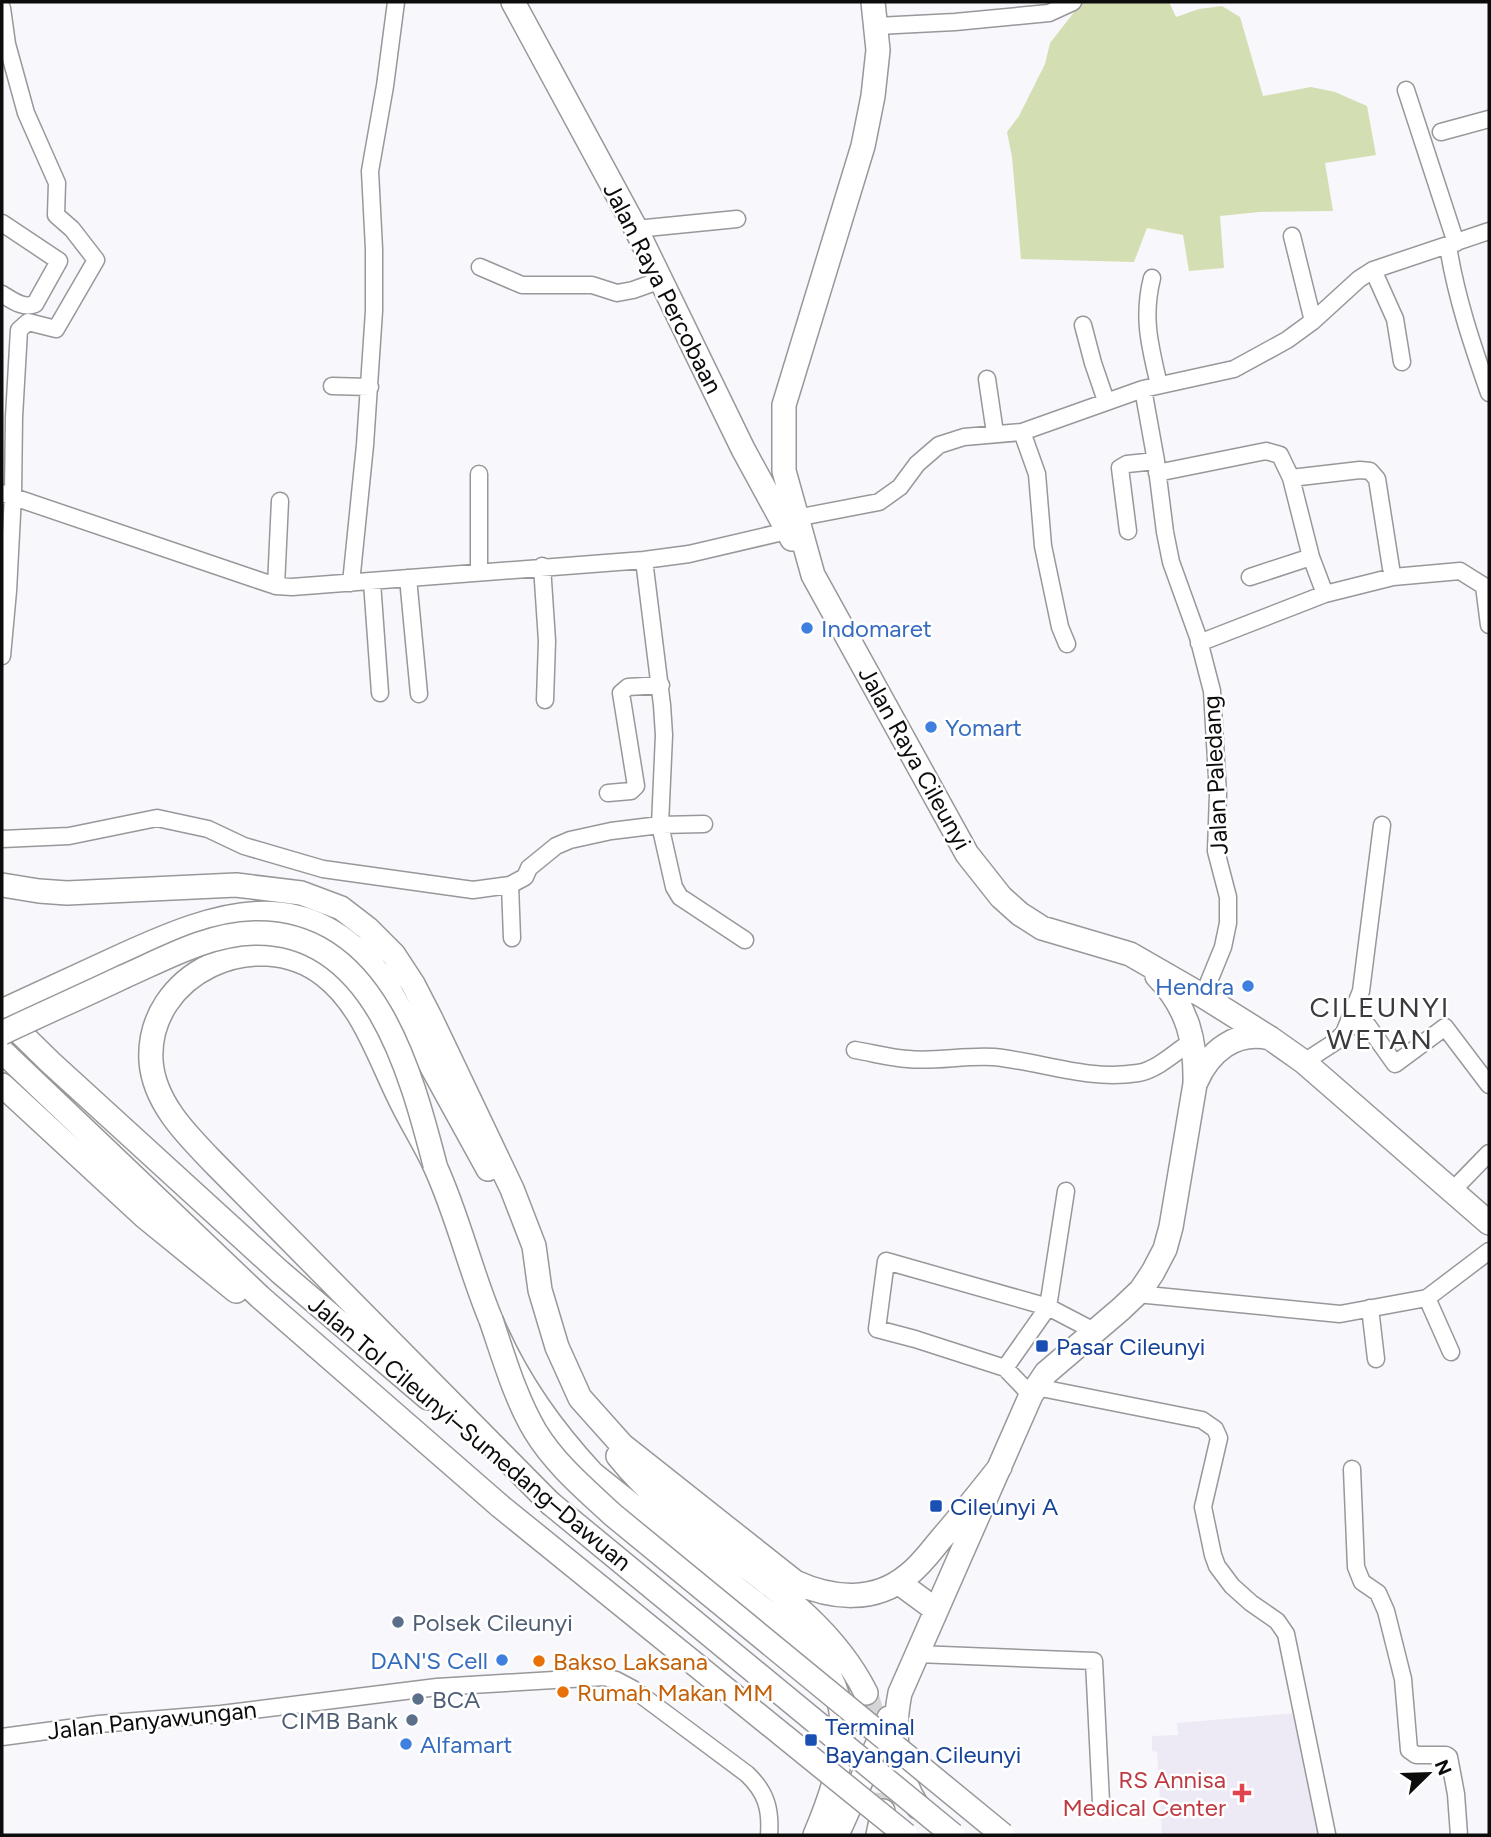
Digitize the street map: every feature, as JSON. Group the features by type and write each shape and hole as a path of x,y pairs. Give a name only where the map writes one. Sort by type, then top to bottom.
{"highway":[{"name":"Jalan Raya Percobaan","path":"513,2 636,229 743,449 791,524 813,575"},
{"path":"791,524 782,438 784,405 863,146 873,96 878,50 873,2"},
{"path":"743,449 760,452 782,438"},
{"name":"Jalan Raya Cileunyi","path":"813,575 967,853 994,888 1020,914 1042,928 1130,954 1270,1038 1304,1062 1489,1223"},
{"path":"2,885 67,893 236,885 263,887 301,893 341,908 367,928 394,955 413,984 512,1189 534,1246 540,1290 556,1347 580,1398 622,1445 775,1579 846,1658 866,1693"},
{"path":"2,1013 166,936 226,916 258,913 291,916 323,927 349,943 369,961 399,1004 438,1081 489,1171 540,1290"},
{"path":"2,1033 182,950 221,938 253,933 284,935 313,945 338,961 359,981 393,1036 413,1089 435,1165 526,1414 565,1470 612,1515 1003,1835"},
{"path":"435,1165 358,1015 341,991 323,974 301,962 277,954 251,954 224,959 198,971 177,989 163,1011 153,1036 151,1061 156,1085 188,1136 550,1503"},
{"path":"837,1835 1033,1391 1046,1373 1137,1294 1165,1249 1195,1084 1193,1040 1184,1011 1174,995 1148,967 1130,954"},
{"name":"Jalan Tol Cileunyi–Sumedang–Dawuan","path":"2,1013 50,1062 280,1272 550,1503 953,1835"},
{"path":"1195,1084 1207,1060 1227,1044 1249,1036 1270,1038"},
{"name":"Jalan Tol Cileunyi–Sumedang–Dawuan","path":"2,1051 260,1297 500,1506 906,1835"},
{"path":"2,1085 145,1217 500,1506"},
{"path":"491,1321 520,1378 572,1452 593,1474 789,1630 822,1663 835,1688 842,1718 842,1753 839,1771 815,1835"},
{"path":"775,1579 841,1596 879,1591 898,1582 921,1562 1000,1467"},
{"path":"898,1582 936,1610"},
{"path":"900,1693 895,1727 901,1772 915,1802 942,1835"},
{"path":"878,1835 883,1811"}],"street":[{"path":"351,583 370,387 374,262 370,171 396,2"},
{"path":"877,26 1049,13 1073,2"},
{"path":"2,8 7,44 26,113 57,183 56,215 72,229 96,260 56,329 28,322 19,330 8,494 8,592 2,656"},
{"path":"1406,90 1452,244 1454,283 1466,327 1489,393"},
{"path":"1441,132 1489,119"},
{"path":"636,229 737,219"},
{"path":"2,223 59,261 35,304 26,306 2,294"},
{"path":"8,494 276,586 372,582 689,554 791,524 880,502 900,487 917,464 939,445 964,437 1022,432 1151,387 1234,369 1275,348 1373,270 1489,231"},
{"path":"1292,236 1312,321"},
{"path":"480,267 522,285 592,285 617,293 661,280"},
{"path":"1373,270 1395,319 1402,362"},
{"name":"Jalan Paledang","path":"1152,278 1147,332 1157,467 1171,562 1199,643 1212,691 1218,794 1216,851 1228,897 1228,923 1223,947 1203,996"},
{"path":"1083,325 1106,401"},
{"path":"987,379 995,433"},
{"path":"332,386 370,387"},
{"path":"1022,432 1037,474 1043,546 1060,627 1067,644"},
{"path":"1128,531 1120,468 1126,464 1157,467 1266,451 1280,455 1291,478 1311,557 1325,594"},
{"path":"1291,478 1370,471 1377,479 1391,568"},
{"path":"479,474 479,572"},
{"path":"276,586 280,501"},
{"path":"1250,577 1311,557"},
{"path":"644,560 661,685 664,735 660,825 674,887 680,897 745,940"},
{"path":"542,566 547,641 545,700"},
{"path":"1199,643 1325,594 1393,577 1460,572 1484,586 1489,625"},
{"path":"408,578 419,695"},
{"path":"372,582 380,693"},
{"path":"608,793 631,791 636,786 621,693 628,687 661,685"},
{"path":"2,839 69,836 157,818 208,829 244,846 323,869 473,890 510,885 525,877 529,868 556,846 611,831 660,825 704,824"},
{"path":"1304,1062 1335,1042 1348,1026 1361,991 1382,825"},
{"path":"510,885 512,938"},
{"path":"1348,1026 1368,1026 1395,1064 1445,1027 1486,1074"},
{"path":"855,1050 910,1060 964,1056 1004,1058 1074,1073 1114,1075 1145,1071 1193,1040"},
{"path":"1452,1191 1489,1153"},
{"path":"1004,1368 1048,1307 1066,1191"},
{"path":"1137,1294 1340,1314 1427,1298 1489,1251"},
{"path":"1094,1331 1048,1307 886,1261 877,1329 1004,1368 1033,1391 1202,1420 1215,1429 1219,1438 1203,1507 1213,1555 1231,1586 1277,1621 1286,1634 1327,1834"},
{"path":"1427,1298 1451,1352"},
{"path":"1370,1308 1376,1359"},
{"path":"1352,1469 1356,1567 1362,1582 1382,1598 1390,1625 1403,1679 1409,1749 1416,1755 1449,1757 1456,1794 1459,1835"},
{"path":"917,1654 1094,1661 1101,1802"},
{"name":"Jalan Panyawungan","path":"2,1737 99,1724 221,1714 437,1687 604,1677 633,1689 761,1787 770,1809 769,1835"}],"shaded area":[{"name":"RS Annisa Medical Center","path":"1307,1712 1334,1835 1162,1835 1157,1752 1152,1751 1152,1736 1178,1735 1177,1723"}],"green space":[{"path":"1082,2 1169,2 1176,17 1199,9 1222,6 1240,17 1263,96 1311,87 1335,92 1367,106 1376,155 1325,163 1333,211 1259,212 1220,216 1224,268 1189,271 1183,235 1147,228 1134,262 1021,259 1012,157 1007,132 1019,116 1045,64 1050,43"}],"tunnel":[{"path":"866,1693 881,1751 883,1811"}],"place":[{"name":"Indomaret","path":"807,628"},
{"name":"Yomart","path":"931,727"},
{"name":"Hendra","path":"1248,986"},
{"name":"Pasar Cileunyi","path":"1042,1346"},
{"name":"Cileunyi A","path":"936,1506"},
{"name":"Polsek Cileunyi","path":"398,1622"},
{"name":"DAN'S Cell","path":"502,1660"},
{"name":"Bakso Laksana","path":"539,1661"},
{"name":"Rumah Makan MM","path":"563,1692"},
{"name":"BCA","path":"418,1699"},
{"name":"CIMB Bank","path":"412,1720"},
{"name":"Terminal Bayangan Cileunyi","path":"811,1740"},
{"name":"Alfamart","path":"406,1744"},
{"name":"RS Annisa Medical Center","path":"1242,1793"}],"district":[{"name":"CILEUNYI WETAN","path":"1380,1023"}]}
